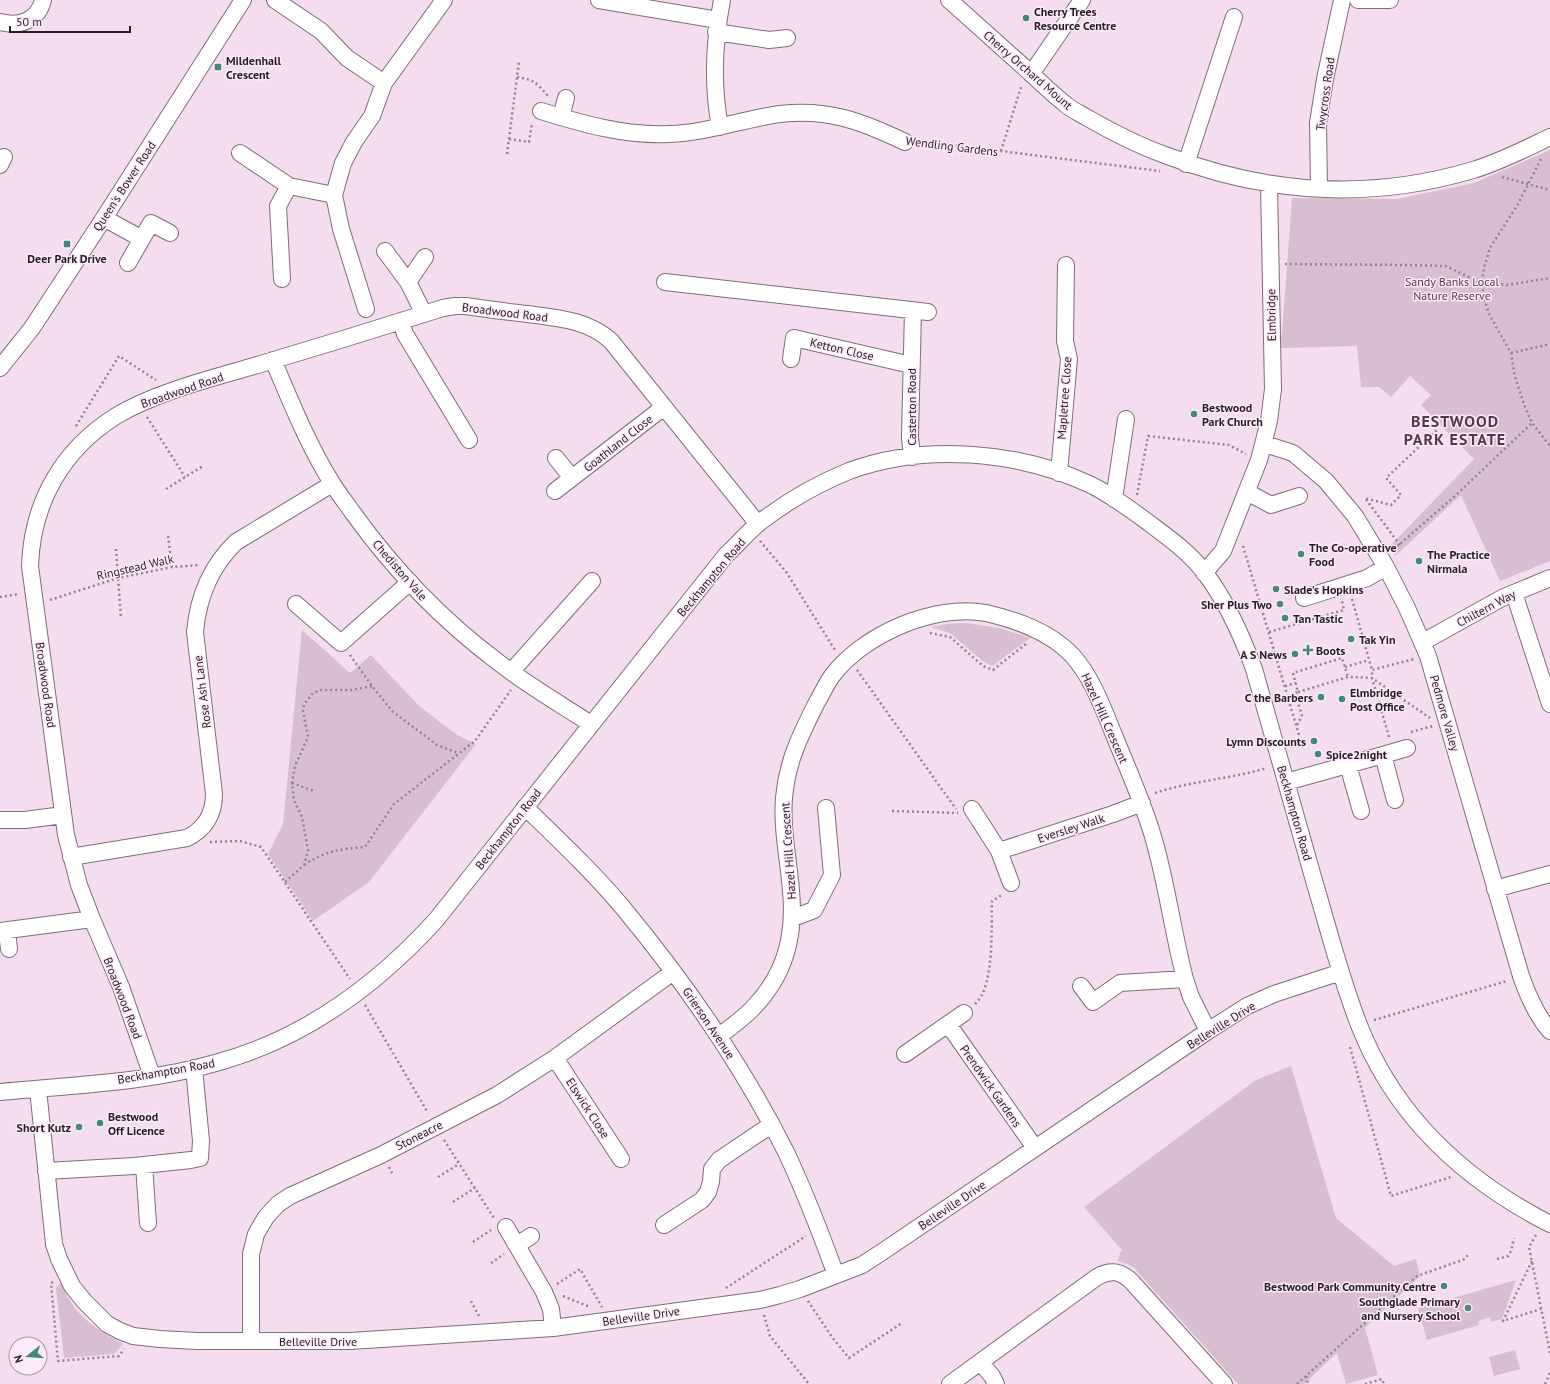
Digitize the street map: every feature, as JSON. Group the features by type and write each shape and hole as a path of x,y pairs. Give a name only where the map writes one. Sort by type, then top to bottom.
{"street":[{"path":"0,22 10,24 29,21 41,8 43,0"},
{"name":"Queen's Bower Road","path":"0,368 32,328 243,0"},
{"path":"274,0 321,31 347,58 384,83"},
{"path":"366,309 341,229 334,195 343,162 354,142 372,116 384,83 444,0"},
{"path":"599,0 717,26 769,40 787,38"},
{"path":"720,126 716,108 714,73 717,26 722,0"},
{"name":"Cherry Orchard Mount","path":"949,0 1064,104 1108,130 1146,148 1186,164 1227,176 1269,185 1352,191 1413,184 1475,170 1508,157 1550,137"},
{"path":"1031,74 1082,0"},
{"name":"Twycross Road","path":"1319,189 1318,123 1325,79 1342,0"},
{"path":"1358,0 1390,0"},
{"path":"1186,164 1234,16"},
{"path":"561,118 566,98"},
{"name":"Wendling Gardens","path":"540,111 561,118 610,130 647,134 696,132 780,114 816,113 841,116 868,125 905,142"},
{"path":"240,153 289,186 334,195"},
{"name":"Elmbridge","path":"1204,573 1223,551 1231,533 1260,460 1269,422 1272,389 1269,185"},
{"path":"282,279 278,206 289,186"},
{"path":"104,218 142,239"},
{"path":"128,263 151,224 170,233"},
{"path":"385,251 408,282 424,314"},
{"path":"408,282 425,257"},
{"name":"Mapletree Close","path":"1059,473 1069,358 1065,341 1066,265"},
{"name":"Casterton Road","path":"665,282 920,311 911,361 910,447 912,457"},
{"name":"Broadwood Road","path":"152,1076 121,987 79,885 71,856 63,815 30,566 34,527 40,510 55,477 82,442 117,416 166,393 424,314 449,307 466,306 566,319 591,327 605,335 664,407 754,528"},
{"path":"402,321 405,334 469,440"},
{"name":"Ketton Close","path":"791,359 794,338 911,361"},
{"name":"Chediston Vale","path":"273,360 298,418 332,484 363,527 425,600 453,625 515,675 592,724"},
{"name":"Goathland Close","path":"555,491 664,407"},
{"path":"1114,499 1126,418"},
{"name":"Pedmore Valley","path":"1265,444 1293,453 1326,481 1355,516 1386,567 1426,649 1443,723 1521,976 1529,999 1543,1023 1550,1031"},
{"name":"Beckhampton Road","path":"0,1092 152,1076 219,1062 245,1054 278,1040 334,1009 388,968 422,935 526,807 726,555 754,528 788,502 835,477 868,466 912,457 964,453 994,456 1022,462 1089,484 1134,512 1174,542 1190,556 1204,573 1230,615 1248,654 1341,972 1359,1025 1380,1070 1398,1097 1426,1133 1461,1167 1544,1227"},
{"name":"Goathland Close","path":"556,458 572,478"},
{"name":"Rose Ash Lane","path":"196,834 212,813 214,804 195,632 197,611 202,594 218,563 236,542 332,484"},
{"path":"1247,492 1271,505 1299,496"},
{"path":"1304,598 1367,578 1386,567"},
{"name":"Chiltern Way","path":"1426,649 1514,593 1550,578"},
{"path":"515,675 592,581"},
{"path":"296,604 341,643 410,582"},
{"path":"1514,593 1550,704"},
{"name":"Hazel Hill Crescent","path":"719,1036 751,1010 772,983 786,953 793,918 784,801 789,765 795,747 831,677 846,660 878,637 897,626 916,619 944,613 981,612 1022,623 1041,632 1071,654 1085,672 1106,714 1141,800 1154,840 1185,979 1191,997 1208,1031"},
{"path":"1286,782 1394,752 1395,800"},
{"path":"1348,765 1361,811"},
{"name":"Eversley Walk","path":"999,851 1113,814 1141,800"},
{"name":"Grierson Avenue","path":"526,807 572,853 623,908 673,972 719,1036 736,1062 788,1158 819,1228 836,1275"},
{"path":"793,918 814,910 832,875 826,808"},
{"path":"972,809 999,851 1011,882"},
{"path":"0,820 25,820 63,815"},
{"path":"71,856 176,840 196,834"},
{"path":"1495,889 1550,874"},
{"path":"10,950 3,931 92,919"},
{"name":"Stoneacre","path":"251,1341 251,1254 256,1234 266,1217 278,1204 290,1196 381,1155 497,1095 556,1058 673,972"},
{"name":"Belleville Drive","path":"38,1089 54,1244 65,1273 72,1286 95,1313 107,1324 120,1331 133,1336 160,1340 350,1341 553,1328 760,1300 800,1289 862,1265 1208,1031 1254,1003 1274,994 1341,972"},
{"path":"1081,986 1093,1002 1120,983 1185,979"},
{"path":"905,1054 964,1013"},
{"name":"Prendwick Gardens","path":"948,1024 1035,1148"},
{"name":"Elswick Close","path":"556,1058 621,1159"},
{"path":"46,1170 144,1165 200,1158 201,1141 194,1068"},
{"path":"664,1225 702,1200 708,1192 711,1182 712,1169 719,1160 771,1125"},
{"path":"144,1165 148,1223"},
{"path":"502,1226 517,1245 546,1291 551,1309 553,1328"},
{"path":"517,1245 531,1236"},
{"path":"950,1384 1097,1277 1107,1272 1116,1272 1124,1275 1132,1282 1224,1384"},
{"path":"980,1362 992,1376 996,1384"}],"path":[{"path":"507,154 519,62"},
{"path":"1001,151 1023,82 1031,74"},
{"path":"509,139 529,142 547,95 540,86 531,79 517,77"},
{"name":"Wendling Gardens","path":"905,142 917,140 1161,172"},
{"path":"1543,153 1518,204 1490,248 1484,268 1482,282 1484,300 1490,316 1511,353 1525,407 1532,423 1550,446"},
{"path":"1475,170 1550,190"},
{"path":"1271,264 1410,264 1446,266 1477,281 1507,285 1550,278"},
{"path":"1511,353 1550,344"},
{"path":"82,442 73,431 118,356 161,383 166,393"},
{"path":"140,404 185,477"},
{"path":"1438,429 1386,478 1401,495 1391,505 1365,498 1400,545 1532,423"},
{"path":"1134,512 1148,436 1229,445 1260,460"},
{"path":"166,489 203,466"},
{"path":"754,528 787,573 846,660 959,813 892,811"},
{"path":"1231,533 1241,540 1300,735"},
{"path":"168,536 172,567"},
{"path":"116,550 121,618"},
{"name":"Ringstead Walk","path":"35,605 118,578 172,567 218,563"},
{"path":"1268,632 1344,610 1343,586"},
{"path":"1343,586 1369,660 1372,670 1372,678 1394,752"},
{"path":"916,619 921,631 950,637 983,666 992,670 1041,632"},
{"path":"341,643 392,711 437,745 458,753"},
{"path":"1372,670 1426,649"},
{"path":"1297,724 1302,716 1295,693 1298,692 1293,673 1342,658 1348,677"},
{"path":"1345,667 1369,660"},
{"path":"285,882 304,865 319,856 340,850 365,847 394,804 474,741 515,675"},
{"path":"1298,692 1348,677 1372,678 1443,723"},
{"path":"1285,686 1296,683"},
{"path":"304,865 308,850 302,817 294,800 292,783 295,766 308,737 303,711 304,704 313,693 321,690 352,690 372,686"},
{"path":"1411,732 1443,723"},
{"path":"1141,800 1177,786 1248,773 1269,767"},
{"path":"292,783 314,791"},
{"path":"196,834 200,842 240,841 261,847 285,882 358,992 459,1164 502,1226 473,1242"},
{"path":"964,1013 977,1003 985,990 988,978 990,956 992,901 1014,888 1011,882"},
{"path":"1359,1025 1521,976"},
{"path":"1349,1044 1391,1196 1453,1176 1461,1167"},
{"path":"438,1177 459,1164"},
{"path":"453,1202 475,1188"},
{"path":"1544,1227 1529,1247 1550,1353"},
{"path":"708,1307 709,1299 819,1228"},
{"path":"1497,1258 1508,1256 1514,1238"},
{"path":"1296,1384 1417,1276 1465,1259 1469,1254"},
{"path":"1532,1261 1503,1321 1541,1310"},
{"path":"546,1291 580,1270 610,1320"},
{"path":"65,1273 52,1283 58,1361 119,1356 133,1336"},
{"path":"800,1289 832,1337 849,1358 902,1323"},
{"path":"546,1291 591,1307"},
{"path":"760,1300 770,1336 809,1384"},
{"path":"1545,1384 1550,1374"},
{"path":"1306,1376 1308,1384"},
{"path":"1365,1384 1382,1379 1384,1384"}],"green space":[{"name":"Sandy Banks Local Nature Reserve","path":"1550,150 1550,561 1500,581 1461,495 1395,556 1390,546 1474,459 1421,405 1431,395 1410,376 1391,397 1379,387 1361,387 1357,346 1281,348 1292,198 1397,199 1474,183"},
{"path":"965,623 1000,628 1030,638 992,666 984,662 950,633 931,627 946,624"},
{"path":"302,630 350,673 371,655 419,706 457,735 476,744 369,882 313,921 268,854 283,824"},
{"path":"1291,1066 1336,1218 1394,1266 1416,1259 1420,1276 1365,1328 1378,1375 1346,1384 1337,1353 1304,1384 1238,1384 1134,1268 1118,1261 1122,1250 1084,1207 1256,1080"},
{"path":"1516,1280 1502,1319 1491,1322 1490,1317 1478,1321 1479,1325 1427,1340 1418,1308"},
{"path":"61,1283 72,1304 81,1315 101,1331 123,1344 114,1354 64,1358 56,1288"},
{"path":"1515,1350 1520,1369 1494,1376 1489,1357"}],"place":[{"name":"Cherry Trees Resource Centre","path":"1026,18"},
{"name":"Mildenhall Crescent","path":"218,67"},
{"name":"Deer Park Drive","path":"67,244"},
{"name":"Bestwood Park Church","path":"1194,414"},
{"name":"The Co-operative Food","path":"1301,554"},
{"name":"The Practice Nirmala","path":"1419,561"},
{"name":"Slade's Hopkins","path":"1276,589"},
{"name":"Sher Plus Two","path":"1280,604"},
{"name":"Tan Tastic","path":"1285,618"},
{"name":"Tak Yin","path":"1351,639"},
{"name":"Boots","path":"1308,650"},
{"name":"A S News","path":"1295,654"},
{"name":"C the Barbers","path":"1321,697"},
{"name":"Elmbridge Post Office","path":"1342,699"},
{"name":"Lymn Discounts","path":"1314,741"},
{"name":"Spice2night","path":"1318,754"},
{"name":"Bestwood Off Licence","path":"100,1123"},
{"name":"Short Kutz","path":"79,1127"},
{"name":"Bestwood Park Community Centre","path":"1444,1286"},
{"name":"Southglade Primary and Nursery School","path":"1468,1308"}],"district":[{"name":"BESTWOOD PARK ESTATE","path":"1455,430"}]}
